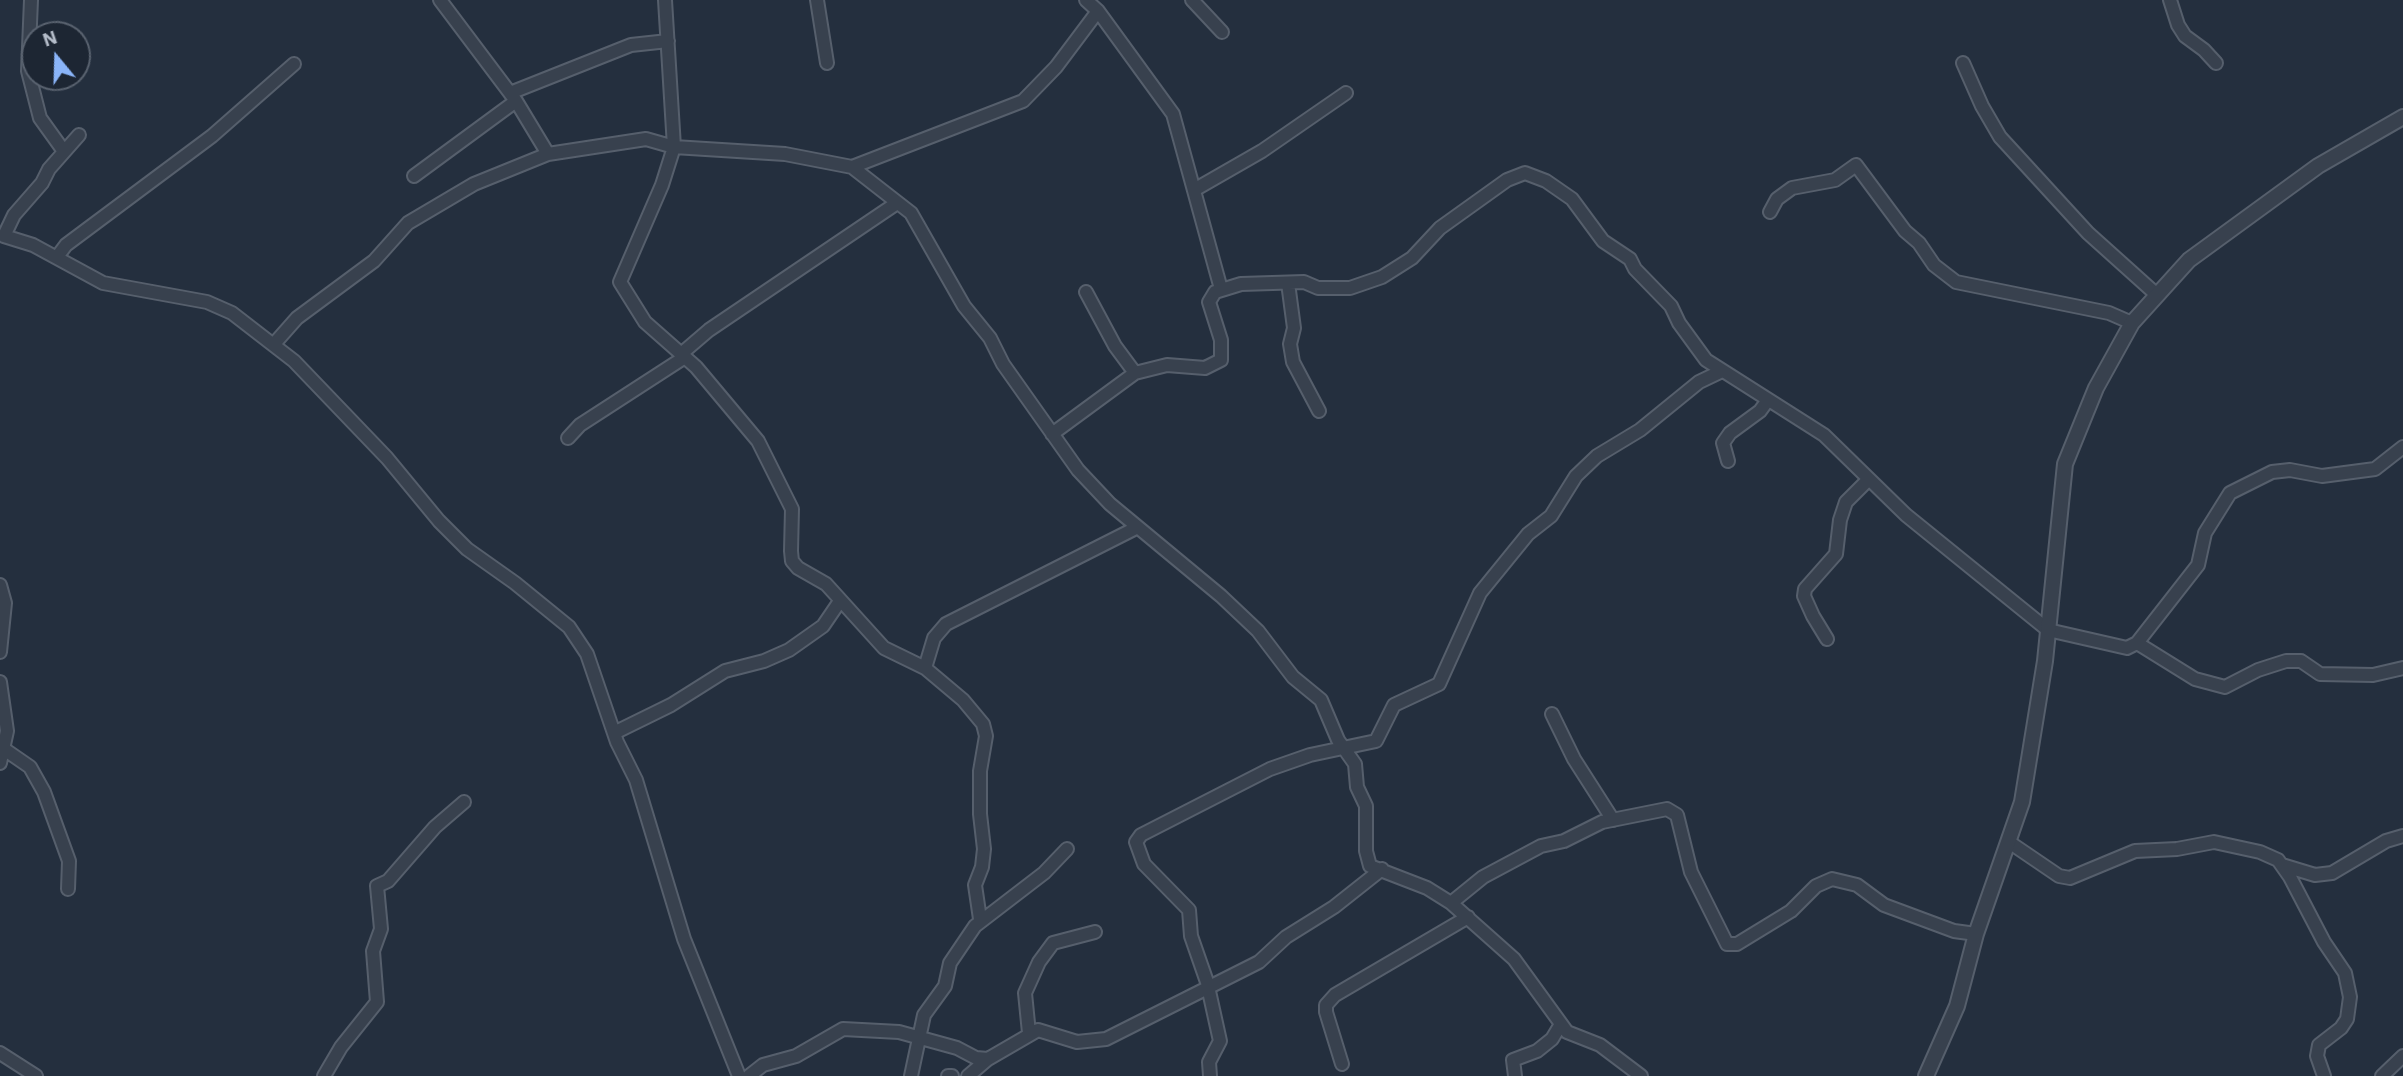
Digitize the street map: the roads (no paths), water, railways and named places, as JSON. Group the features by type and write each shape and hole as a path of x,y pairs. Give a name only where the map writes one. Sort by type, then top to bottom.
{"street":[{"path":"31,0 27,71 40,117 63,150"},
{"path":"440,0 513,97 548,154"},
{"path":"665,0 674,147 662,185 620,282 645,323 667,339 696,367 758,441 765,459 784,488 792,509 792,561 798,568 826,584 884,648 925,668 969,706 985,729 980,771 984,849 982,867 975,885 980,919"},
{"path":"817,0 827,63"},
{"path":"1086,0 1098,11 1173,114 1222,289"},
{"path":"1192,0 1222,32"},
{"path":"2170,0 2178,25 2185,36 2216,63"},
{"path":"852,167 1023,101 1056,67 1098,11"},
{"path":"414,176 513,97 631,45 667,41"},
{"path":"1963,63 1982,106 2000,137 2088,233 2157,295"},
{"path":"57,257 66,245 212,136 294,64"},
{"path":"1194,190 1262,151 1346,93"},
{"path":"1926,1076 1957,1006 1976,934 2022,802 2048,630 2065,464 2096,388 2132,323 2189,260 2318,166 2403,117"},
{"path":"79,135 63,150 42,183 14,215 1,239 33,245 103,283 207,302 232,313 274,344 387,458 439,522 467,549 515,583 569,628 587,654 616,732 617,742 636,779 684,939 739,1076"},
{"path":"274,344 297,318 374,261 408,223 474,184 548,154 646,139 674,147 785,154 852,167 911,213 964,306 990,338 1078,470 1136,528 1202,580 1258,631 1293,677 1321,700 1344,749 1355,764 1357,787 1366,806 1366,851 1370,866 1427,888 1451,903 1514,958 1567,1032 1600,1045 1641,1076"},
{"path":"1770,212 1777,199 1792,188 1835,180 1856,165 1934,265 1956,282 2109,313 2132,323"},
{"path":"1052,434 1135,373 1167,365 1205,368 1221,360 1222,340 1209,302 1210,296 1222,289 1241,284 1288,283 1350,288 1382,277 1412,258 1440,228 1507,180 1525,173 1546,181 1573,199 1603,241 1630,259 1634,269 1671,306 1695,347 1722,371 1824,435 1906,515 2048,630 2127,648 2137,643 2198,565 2205,533 2230,493 2272,472 2290,470 2322,476 2375,469 2403,447"},
{"path":"568,438 594,416 613,407 683,355 709,330 897,204"},
{"path":"1288,283 1294,328 1290,344 1293,362 1319,411"},
{"path":"1086,292 1115,346 1135,373"},
{"path":"1210,1076 1209,1062 1220,1041 1209,987 1191,936 1189,910 1144,864 1136,842 1147,832 1270,769 1310,755 1376,741 1394,705 1439,684 1480,593 1528,534 1551,516 1576,476 1597,456 1640,430 1699,382 1722,371"},
{"path":"1728,461 1723,443 1730,433 1760,411 1768,400"},
{"path":"1827,639 1807,601 1805,589 1829,566 1836,554 1840,520 1846,502 1870,479"},
{"path":"925,668 934,638 946,624 1136,528"},
{"path":"0,585 5,603 0,652"},
{"path":"616,732 671,705 725,671 764,661 789,650 823,626 840,600"},
{"path":"2137,643 2194,679 2225,687 2241,677 2286,661 2301,661 2320,674 2373,675 2403,668"},
{"path":"0,682 7,732 0,763"},
{"path":"1552,714 1574,759 1613,820"},
{"path":"4,748 30,767 44,792 69,861 68,889"},
{"path":"324,1076 341,1047 377,1002 373,951 381,929 377,886 388,881 435,827 464,802"},
{"path":"1451,903 1483,877 1541,846 1564,841 1583,830 1613,820 1667,809 1677,815 1691,872 1727,944 1737,944 1791,911 1816,886 1832,879 1857,885 1884,905 1954,931 1976,934"},
{"path":"2008,842 2059,876 2070,878 2135,851 2177,849 2214,842 2260,852 2281,865 2315,875 2332,873 2386,841 2403,836"},
{"path":"911,1076 924,1015 945,986 950,963 980,919 1034,880 1067,849"},
{"path":"2281,865 2324,942 2345,972 2350,997 2347,1019 2341,1028 2319,1045 2317,1056 2324,1076"},
{"path":"968,1076 988,1059 1038,1030 1077,1042 1106,1039 1259,962 1286,937 1334,907 1382,869"},
{"path":"1342,1063 1326,1005 1335,995 1468,917"},
{"path":"1029,1033 1025,993 1039,962 1053,943 1095,932"},
{"path":"1515,1076 1513,1060 1537,1051 1552,1039 1561,1024"},
{"path":"749,1076 763,1065 796,1056 843,1030 900,1032 957,1048 976,1058 988,1059"},
{"path":"0,1053 36,1076"},
{"path":"2382,1076 2403,1056"}]}
